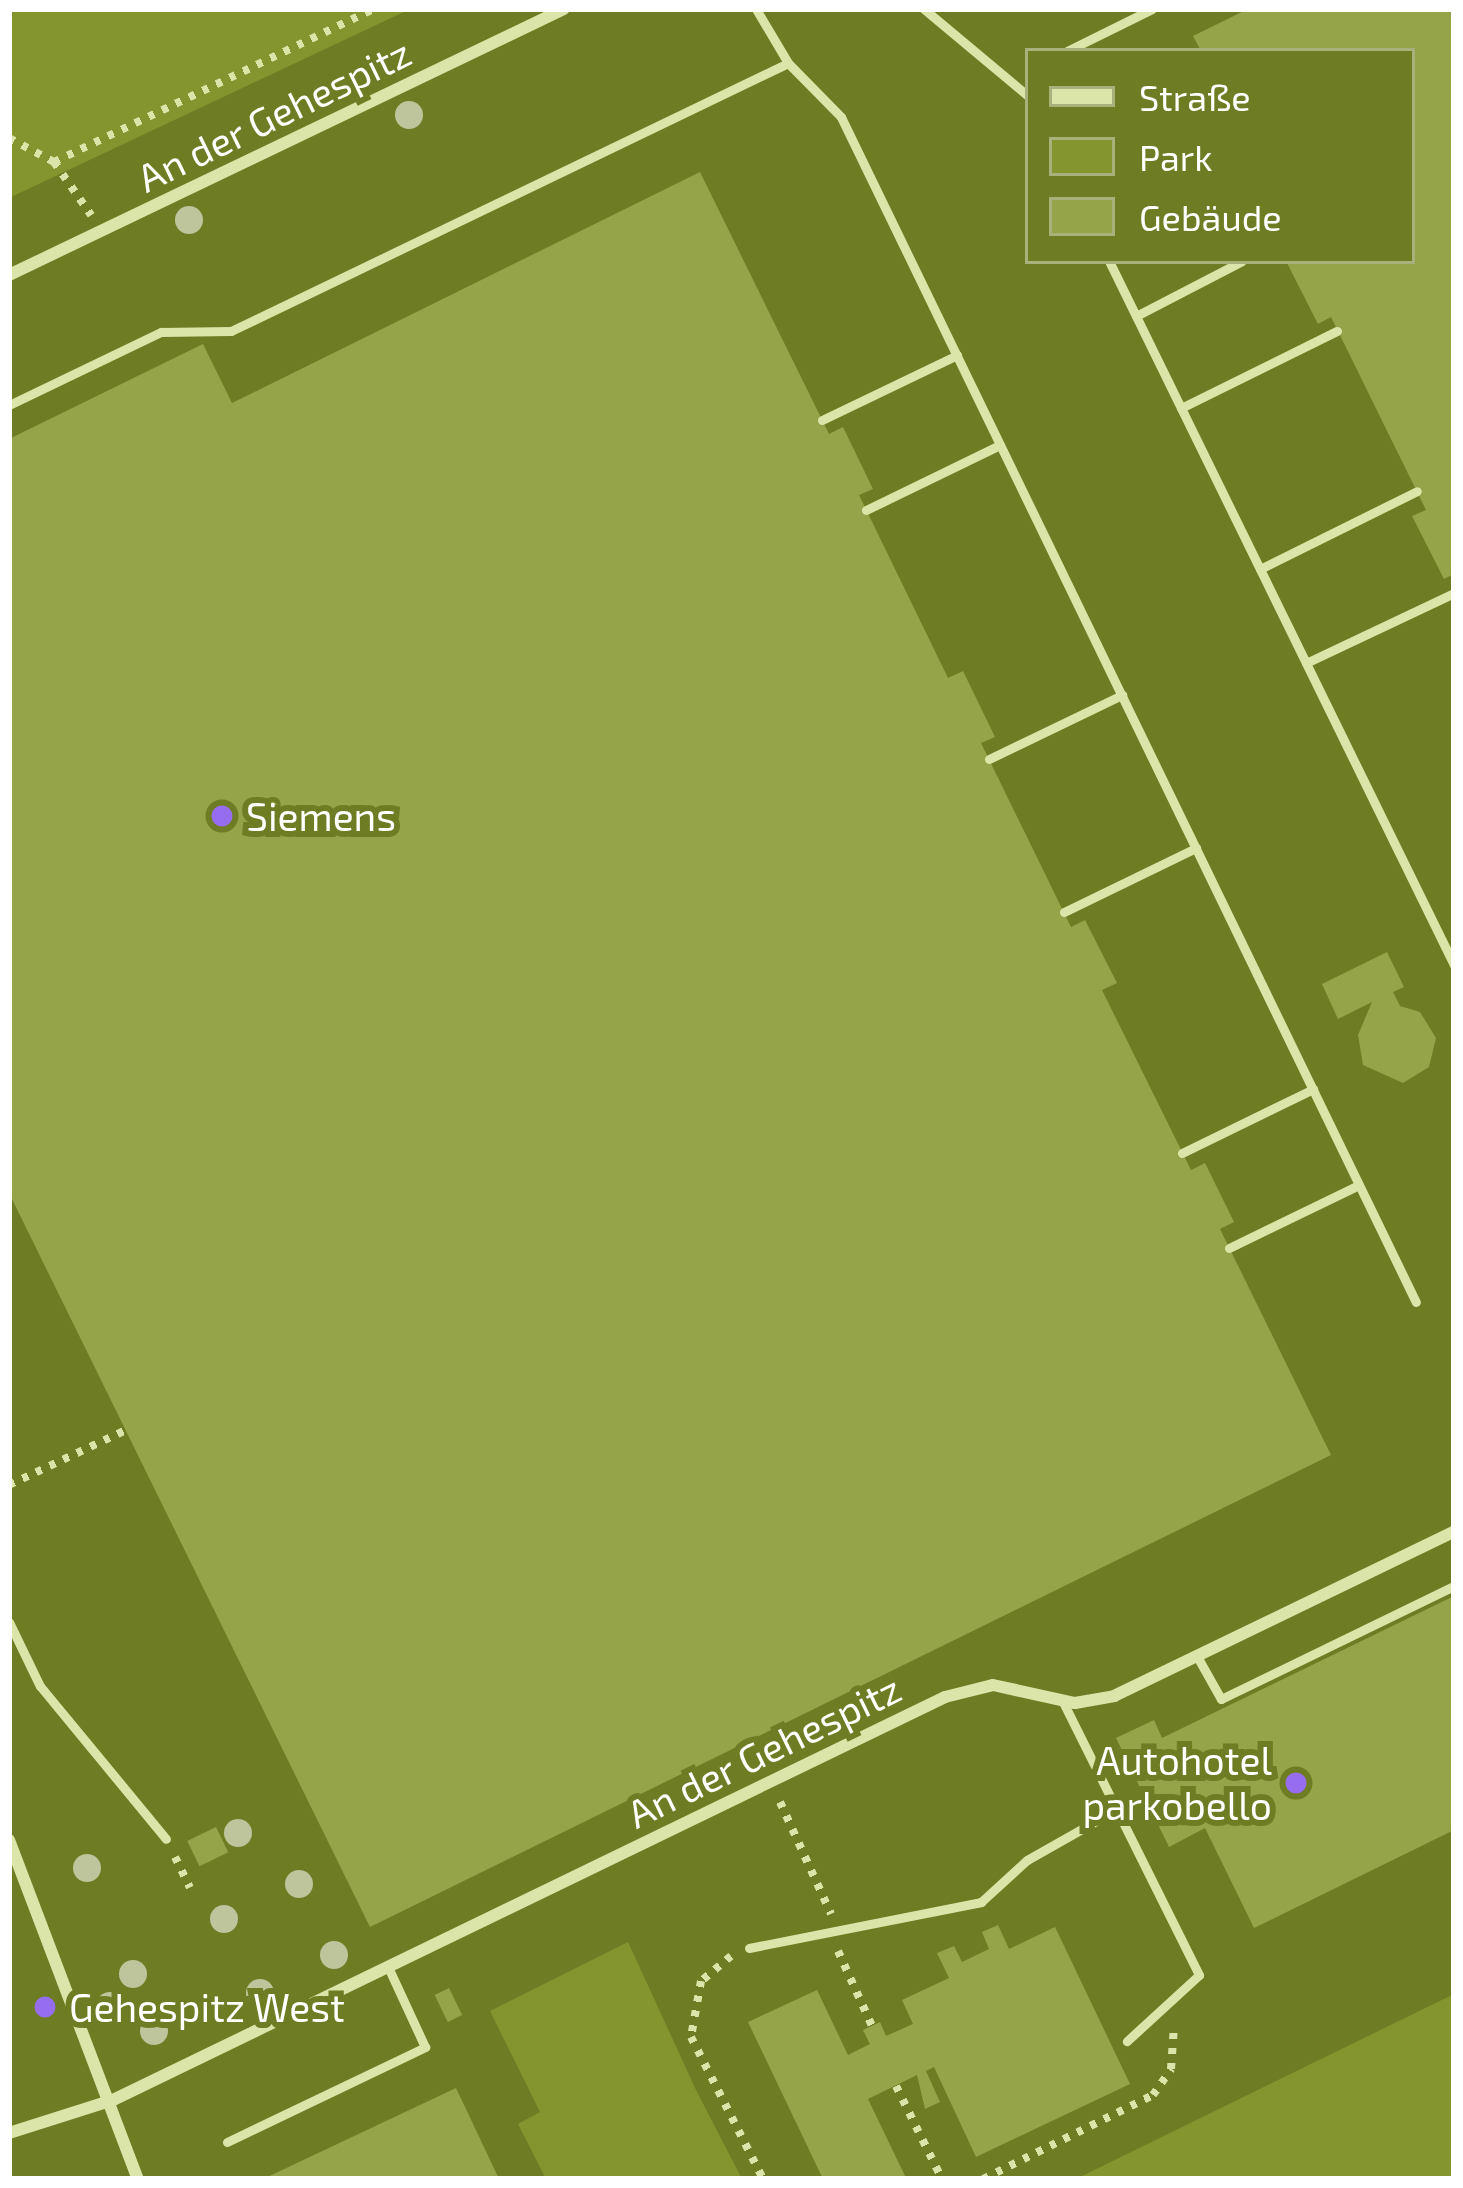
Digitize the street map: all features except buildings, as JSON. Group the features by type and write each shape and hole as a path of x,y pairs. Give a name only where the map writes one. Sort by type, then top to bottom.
{"street":[{"name":"An der Gehespitz","path":"9,274 564,9"},
{"name":"An der Gehespitz","path":"9,2133 113,2100 962,1690 1004,1686 1063,1702 1114,1696 1454,1532"},
{"path":"9,1840 113,2100 138,2179"}],"lane":[{"path":"756,9 788,64 841,117 1416,1302"},
{"path":"924,9 1025,89"},
{"path":"1072,48 1152,9"},
{"path":"9,405 161,332 231,331 788,64"},
{"path":"1110,264 1454,965"},
{"path":"1136,316 1236,264"},
{"path":"1181,408 1337,331"},
{"path":"822,420 957,355"},
{"path":"866,510 1000,445"},
{"path":"1260,569 1417,491"},
{"path":"1306,663 1454,593"},
{"path":"988,759 1122,695"},
{"path":"1064,912 1196,848"},
{"path":"1182,1153 1313,1089"},
{"path":"1229,1248 1359,1185"},
{"path":"1198,1658 1223,1703 1454,1586"},
{"path":"9,1622 40,1686 166,1839"},
{"path":"1063,1702 1198,1976 1172,2007 1126,2041"},
{"path":"749,1948 981,1902 1028,1860 1117,1809"},
{"path":"227,2142 425,2048 388,1967"}],"path":[{"path":"54,162 373,9"},
{"path":"9,138 54,162 100,232"},
{"path":"9,1485 126,1430"},
{"path":"771,1780 829,1932 872,2026"},
{"path":"166,1839 190,1888"},
{"path":"749,1948 701,1981 691,2037 763,2179"},
{"path":"982,2179 1153,2095 1171,2069 1172,2007"},
{"path":"896,2086 942,2179"}],"green space":[{"path":"9,9 410,9 9,198"},
{"path":"628,1942 742,2179 546,2179 518,2124 540,2112 490,2011"},
{"path":"1454,1994 1454,2179 1076,2179"}],"place":[{"name":"Siemens","path":"222,816"},
{"name":"Autohotel parkobello","path":"1296,1783"},
{"name":"Gehespitz West","path":"45,2007"}]}
